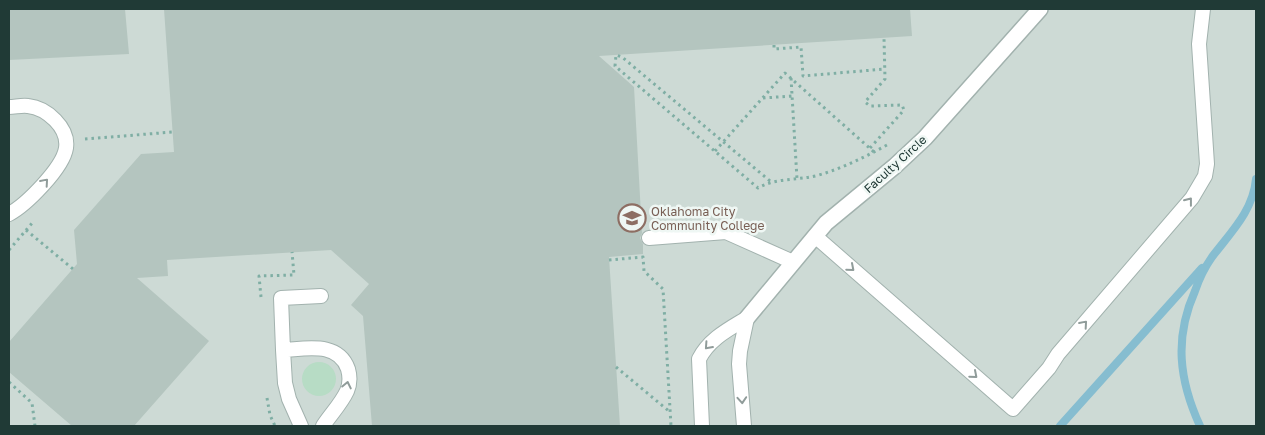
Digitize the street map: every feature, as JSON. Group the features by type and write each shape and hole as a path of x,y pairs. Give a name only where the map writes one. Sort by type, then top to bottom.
{"street":[{"name":"Faculty Circle","path":"748,318 826,223 890,171 925,138 1040,9"}],"lane":[{"path":"815,236 1013,409 1192,198 1205,176 1206,164 1199,44 1203,9"},
{"path":"9,107 28,106 48,114 63,130 66,148 57,168 26,203 9,214"},
{"path":"9,220 9,227"},
{"path":"649,238 726,232 793,262"},
{"path":"301,426 289,399 285,384 280,298 321,296"},
{"name":"Faculty Circle","path":"702,426 699,359 716,337 748,318"},
{"name":"Faculty Circle","path":"744,426 739,364 740,351 748,318"},
{"path":"284,350 328,349 338,354 344,361 350,380 347,391 323,426"}],"path":[{"path":"870,148 904,110 902,105 870,106 865,102 885,79 884,38"},
{"path":"774,45 774,49 801,47 803,76 885,69"},
{"path":"770,181 622,57 616,55 615,66 758,188 770,181 818,175 851,164 890,143"},
{"path":"715,152 785,72 874,152"},
{"path":"791,78 797,179"},
{"path":"762,98 792,96"},
{"path":"84,139 173,132"},
{"path":"26,230 73,269"},
{"path":"609,260 643,257 644,271 663,289 671,426"},
{"path":"616,367 670,412"},
{"path":"9,382 32,403 35,426"}],"shaded area":[{"name":"Oklahoma City Community College","path":"9,9 1256,9 1256,426 9,426"}],"green space":[{"path":"319,362 326,363 331,367 335,372 335,386 331,391 326,395 319,396 312,395 307,391 303,386 302,379 303,372 307,367 312,363"}],"building":[{"path":"9,9 125,9 129,54 9,60"},
{"name":"Oklahoma City Community College","path":"164,9 910,9 912,36 599,56 634,87 642,233 640,238 643,244 643,254 609,257 620,426 372,426 363,316 351,305 369,284 331,250 167,260 168,276 137,278 209,341 134,426 72,426 9,372 9,342 77,264 74,230 141,154 174,152"}],"waterway":[{"path":"1200,426 1187,392 1184,375 1182,359 1184,325 1188,308 1202,273 1246,211 1251,201 1256,179"},
{"path":"1060,426 1202,268"}],"place":[{"name":"Oklahoma City Community College","path":"632,218"}]}
